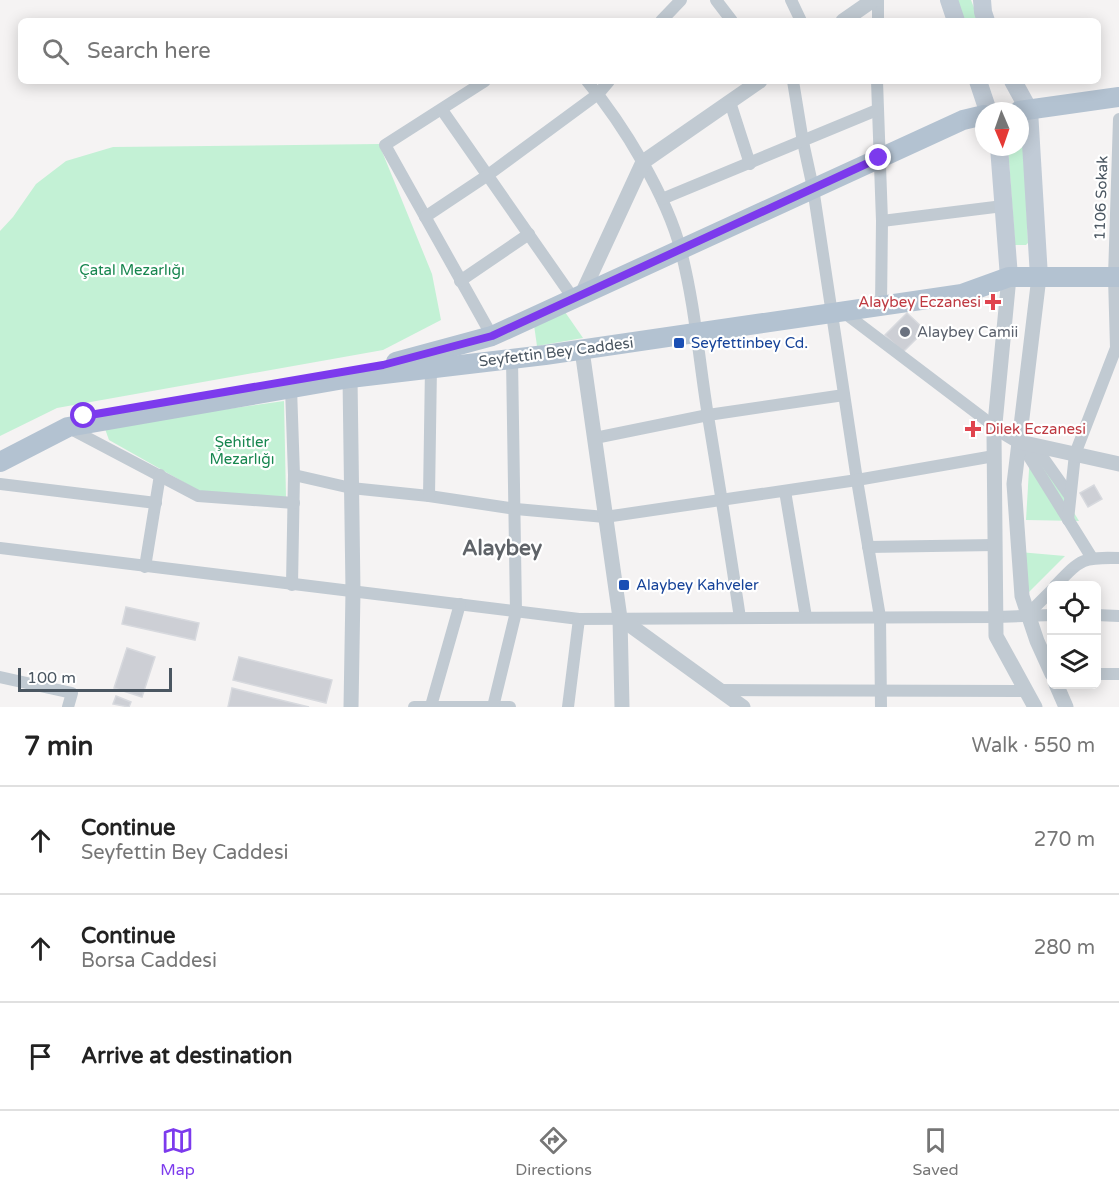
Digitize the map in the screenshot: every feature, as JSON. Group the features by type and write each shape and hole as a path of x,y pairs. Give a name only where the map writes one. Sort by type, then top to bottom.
{"main road":[{"path":"949,0 955,18"},
{"path":"982,0 985,18"},
{"path":"979,84 985,102"},
{"path":"1014,84 1021,102"},
{"path":"1029,110 1119,97"},
{"name":"Seyfettin Bey Caddesi","path":"429,360 492,336 879,158 963,120 975,117"},
{"path":"1000,156 1009,277"},
{"path":"1028,156 1039,277"},
{"name":"Seyfettin Bey Caddesi","path":"0,452 84,416 291,385 383,365 429,360 505,359 582,350 962,294 1009,277 1117,277"},
{"path":"492,336 489,346 491,355 505,359"},
{"name":"Seyfettin Bey Caddesi","path":"0,462 63,425"}],"street":[{"path":"664,18 681,0"},
{"path":"716,0 730,18"},
{"path":"791,0 800,18"},
{"path":"847,18 873,0"},
{"path":"878,0 878,18"},
{"path":"481,84 385,145 492,336"},
{"path":"590,84 643,162 662,199 681,249 698,333 708,415 740,618"},
{"path":"425,217 488,175 598,94 606,84"},
{"path":"442,110 529,234 577,296 643,162 756,84"},
{"path":"793,84 837,312 844,394 880,617 881,707"},
{"path":"877,84 882,221 881,306"},
{"path":"730,102 750,164"},
{"path":"662,199 877,110"},
{"name":"1106 Sokak","path":"1117,348 1119,119"},
{"path":"882,221 1003,206"},
{"path":"460,281 529,234"},
{"path":"1009,277 995,427 996,636 1035,707"},
{"path":"1039,277 1027,444 1014,484 1022,596 1047,662"},
{"path":"837,312 995,427 1027,444 1119,464"},
{"path":"1068,520 1075,454 1117,348"},
{"path":"582,350 620,618 622,707"},
{"path":"493,707 516,612 516,508 505,359"},
{"path":"429,360 429,496"},
{"path":"350,374 353,591 351,707"},
{"path":"291,385 294,475 292,585"},
{"path":"594,438 708,415 844,394"},
{"path":"63,425 198,496 294,503"},
{"path":"1027,444 1070,496"},
{"path":"1027,444 1068,520 1092,558"},
{"path":"294,475 351,488 606,517 857,480 994,456"},
{"path":"145,567 160,475"},
{"path":"0,484 156,503"},
{"path":"785,491 806,617"},
{"path":"868,547 995,545"},
{"path":"0,548 579,619 1047,615"},
{"path":"1060,581 1077,562 1092,558 1119,558"},
{"path":"1028,614 1047,595"},
{"path":"431,706 460,604"},
{"path":"1101,615 1119,616"},
{"path":"620,618 743,707"},
{"path":"568,707 579,619"},
{"path":"1101,674 1119,674"},
{"path":"0,677 72,693 68,707"},
{"path":"1058,689 1066,707"},
{"path":"718,690 1026,691"},
{"path":"414,707 510,707"}],"green space":[{"path":"952,0 971,0 978,18 960,18"},
{"name":"Çatal Mezarlığı","path":"379,144 432,274 441,320 383,350 57,408 0,436 0,231 13,217 36,184 66,161 113,147"},
{"path":"1009,156 1024,156 1028,243 1015,245"},
{"path":"565,312 583,338 537,346 534,325"},
{"name":"Şehitler Mezarlığı","path":"284,401 286,498 201,492 109,440 104,426"},
{"path":"1036,451 1079,521 1026,520 1030,453"},
{"path":"1019,552 1065,556 1020,601"}],"building":[{"name":"Alaybey Camii","path":"907,313 925,330 903,352 885,335"},
{"path":"1094,485 1102,499 1088,507 1080,493"},
{"path":"126,607 199,623 195,640 122,624"},
{"path":"127,648 155,657 142,697 114,688"},
{"path":"239,657 332,680 326,703 233,680"},
{"path":"232,688 309,707 228,707"},
{"path":"116,696 131,702 129,707 113,704"}],"place":[{"name":"Alaybey Eczanesi","path":"993,302"},
{"name":"Alaybey Camii","path":"905,332"},
{"name":"Seyfettinbey Cd.","path":"679,343"},
{"name":"Dilek Eczanesi","path":"973,429"},
{"name":"Alaybey Kahveler","path":"624,585"}],"district":[{"name":"Alaybey","path":"502,548"}],"route":[{"path":"84,416 383,365 492,336 879,158"}]}
